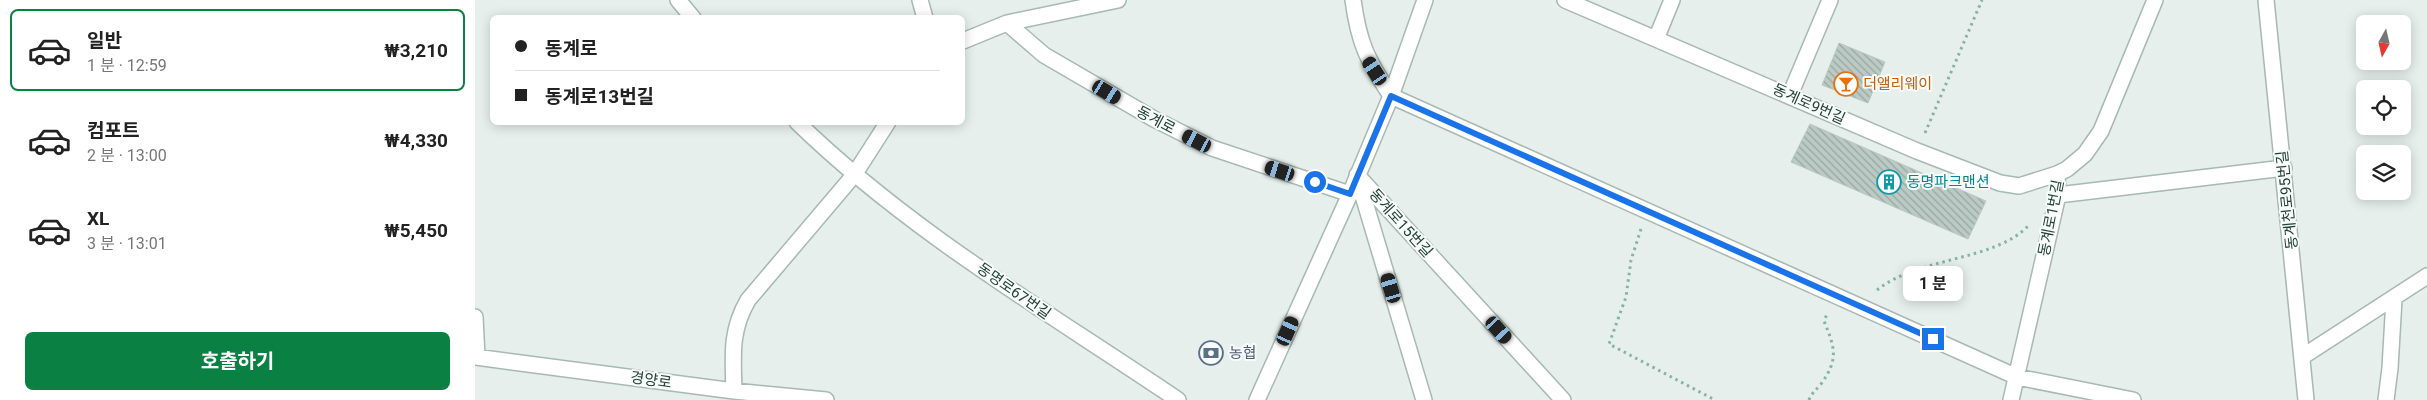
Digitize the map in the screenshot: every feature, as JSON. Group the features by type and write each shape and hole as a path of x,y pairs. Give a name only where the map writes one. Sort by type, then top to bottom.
{"street":[{"path":"678,0 690,15"},
{"path":"920,0 924,15"},
{"path":"965,40 1007,23 1118,0"},
{"path":"1353,0 1356,23 1367,59 1391,96 2017,377 2133,400"},
{"path":"1257,400 1350,194 1391,96 1425,0"},
{"name":"동계로9번길","path":"1565,0 1917,151 2001,183 2019,186 2057,174"},
{"path":"1655,39 1672,0"},
{"path":"1790,95 1830,0"},
{"name":"동계로1번길","path":"2011,400 2058,195 2057,174 2067,169 2085,154 2101,130 2155,0"},
{"name":"동계천로95번길","path":"2266,0 2306,400"},
{"name":"동계로","path":"1007,23 1044,55 1162,124 1212,148 1350,194"},
{"name":"동명로67번길","path":"800,125 854,175 1036,308 1178,400"},
{"path":"734,391 733,346 739,315 748,300 854,175 887,125"},
{"path":"2058,195 2284,168"},
{"name":"동계로15번길","path":"1357,175 1424,400"},
{"name":"동계로15번길","path":"1357,175 1563,400"},
{"path":"2302,356 2394,299 2427,276"},
{"path":"2386,400 2394,299"},
{"path":"475,317 476,357"},
{"name":"경양로","path":"476,357 734,391 826,400"}],"path":[{"path":"1917,151 1982,0"},
{"path":"1649,212 1636,242 1626,296 1609,344 1715,400"},
{"path":"1866,309 1877,290 1890,280 1908,272 2009,240 2032,222"},
{"path":"1809,400 1833,364 1835,353 1824,321 1835,295"}],"building":[{"path":"1839,43 1885,62 1868,103 1822,85"},
{"name":"동명파크맨션","path":"1810,124 1986,201 1968,239 1791,162"}],"place":[{"name":"더앨리웨이","path":"1846,84"},
{"name":"동명파크맨션","path":"1889,182"},
{"name":"농협","path":"1211,353"}],"route":[{"path":"1315,182 1350,194 1391,96 1933,339"}]}
